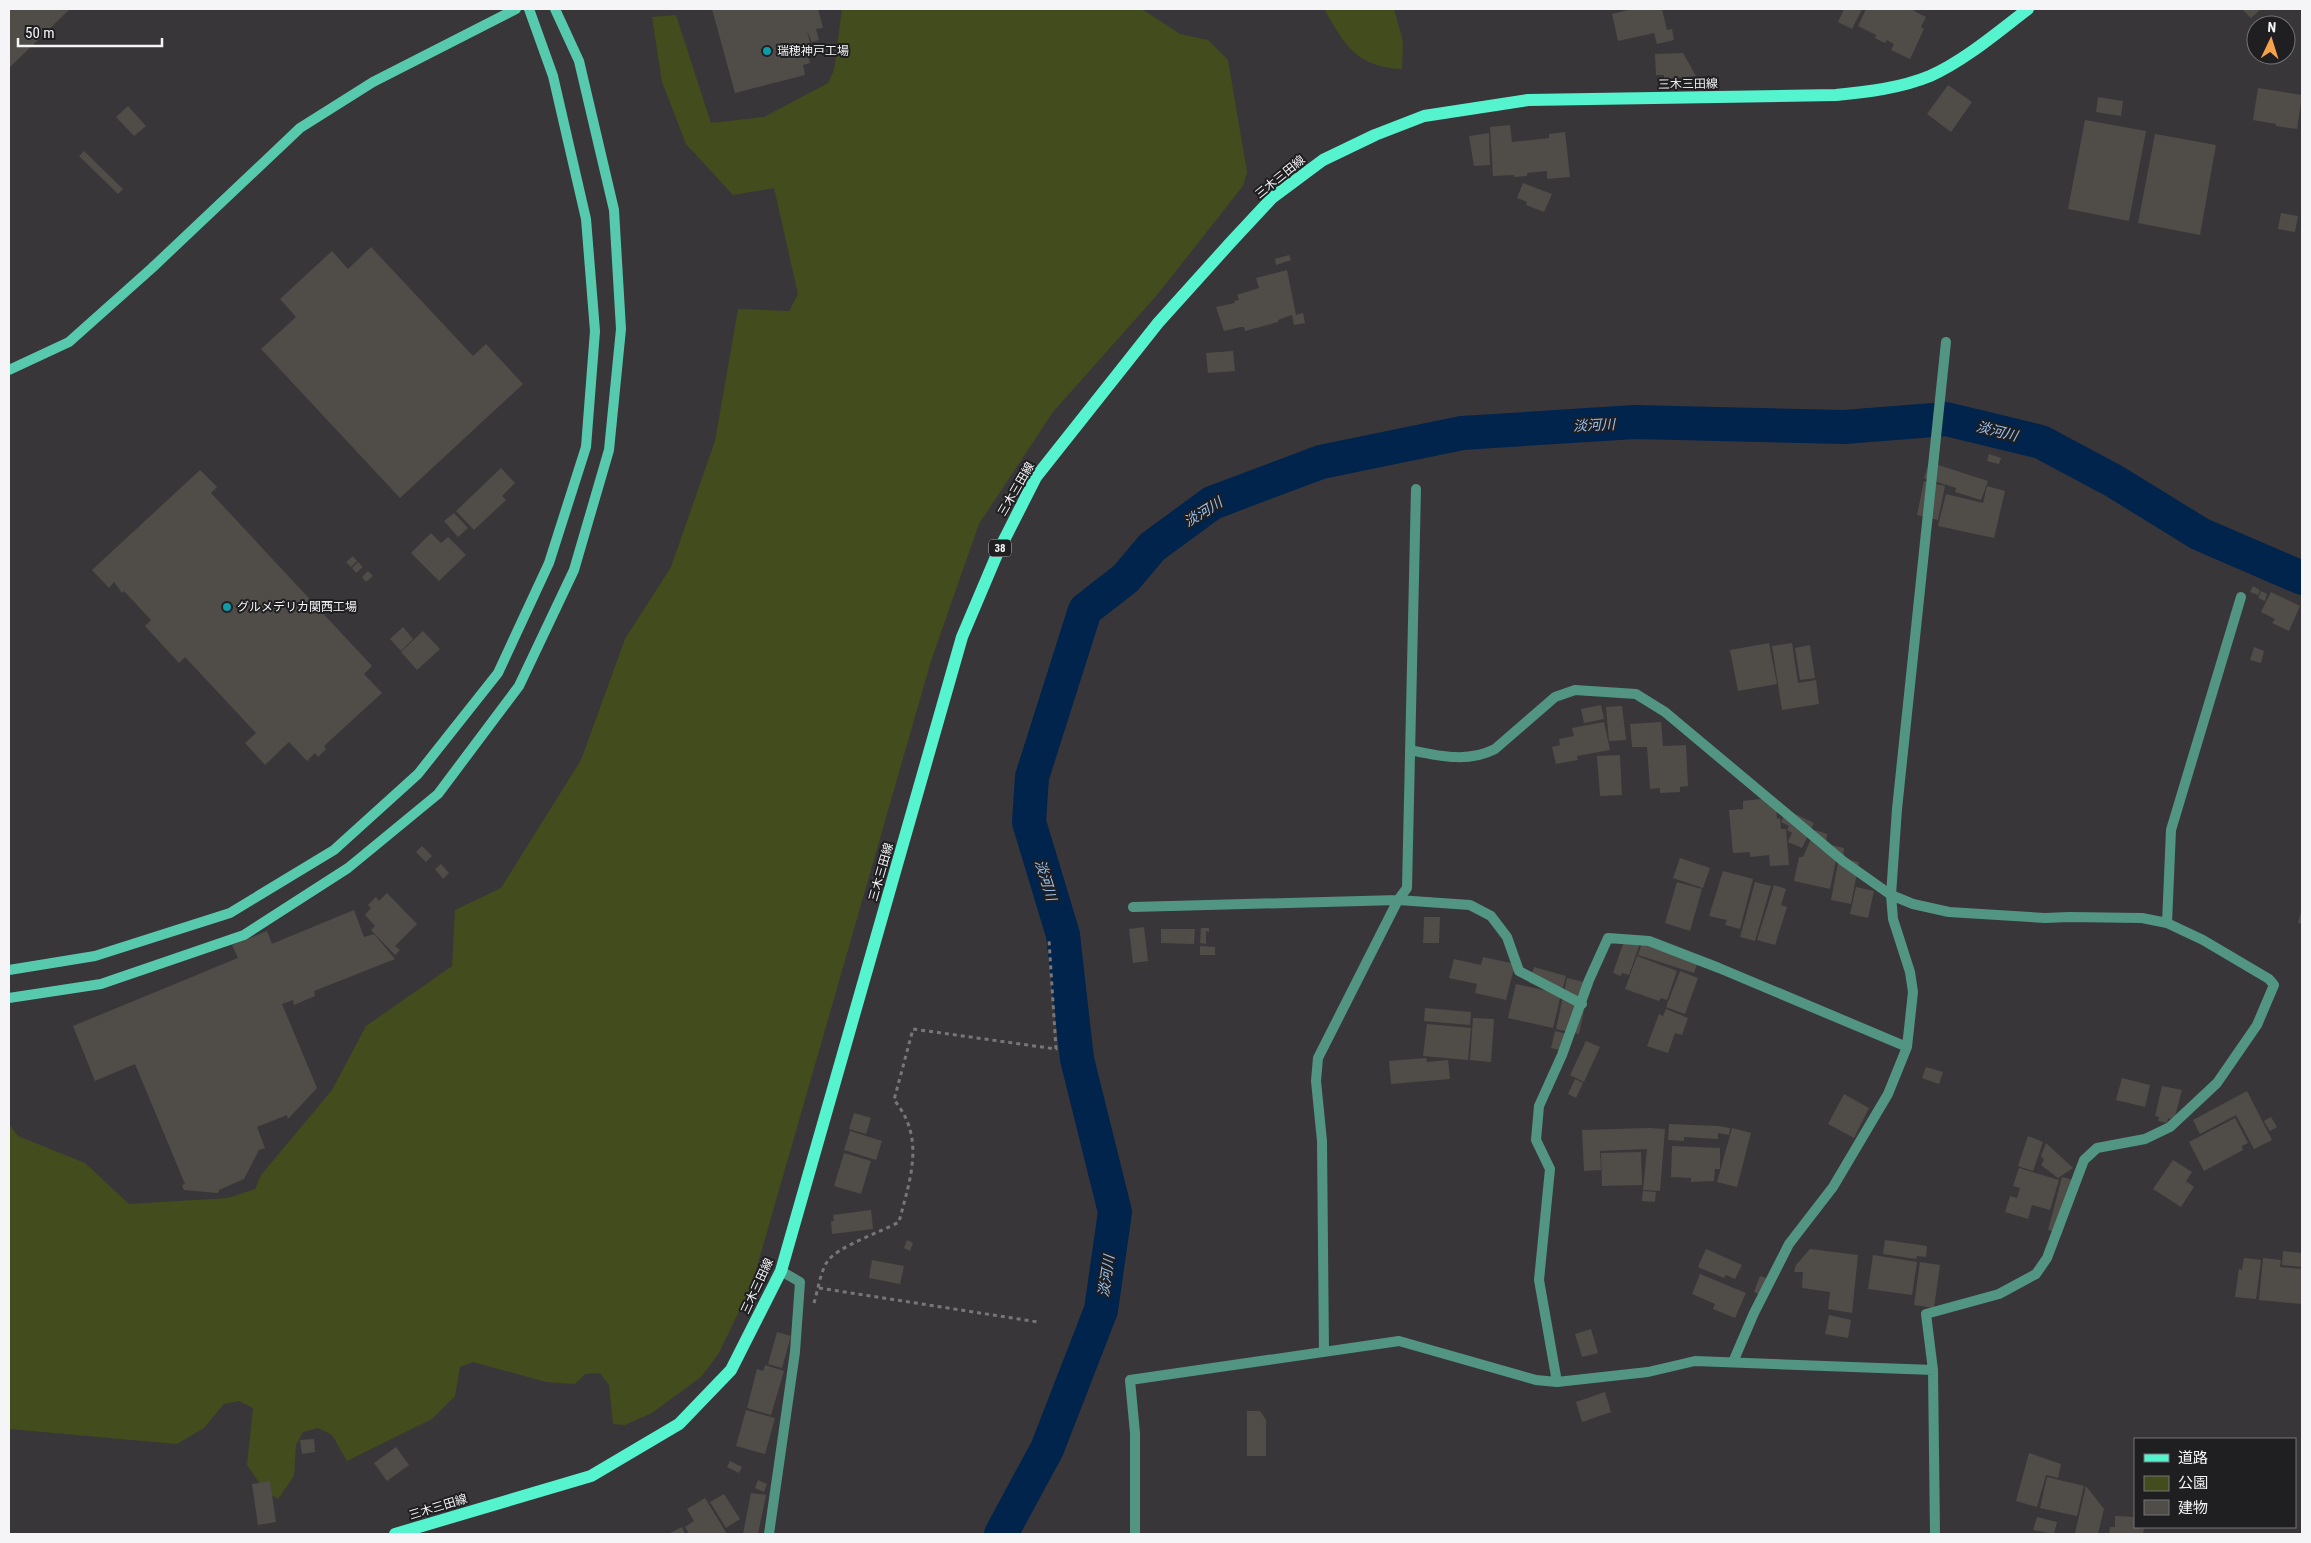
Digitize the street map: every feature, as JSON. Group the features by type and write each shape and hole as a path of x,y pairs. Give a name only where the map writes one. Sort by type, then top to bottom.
{"main road":[{"name":"三木三田線","path":"395,1534 591,1476 679,1424 731,1370 781,1272 962,637 998,552 1036,477 1158,323 1272,198 1323,160 1424,116 1528,100 1836,95 1876,91 1930,76 1978,46 2028,9"}],"street":[{"path":"9,370 69,342 152,268 300,128 373,82 516,9"},
{"path":"9,970 95,956 230,913 334,850 418,774 498,673 549,563 586,448 595,331 586,219 553,76 529,9"},
{"path":"9,998 101,984 244,935 348,868 438,794 520,686 574,570 609,450 621,329 614,210 579,61 554,9"},
{"path":"1733,1362 1754,1313 1789,1244 1838,1179 1888,1094 1907,1047 1913,992 1910,972 1893,918 1891,895 1897,809 1946,342"},
{"path":"1324,1352 1322,1141 1316,1080 1318,1058 1398,900 1407,888 1416,489"},
{"path":"2167,923 2172,830 2241,597"},
{"path":"1410,750 1450,758 1486,754 1495,749 1555,698 1575,690 1636,694 1665,712 1843,861 1891,895 1913,904 1949,912 2045,918 2069,916 2142,918 2167,923 2203,940 2269,979 2274,985 2257,1025 2217,1083 2170,1126 2145,1139 2097,1148 2084,1160 2047,1258 2036,1274 1999,1294 1926,1314 1933,1370 1935,1534"},
{"path":"1133,907 1398,900 1470,905 1491,916 1508,936 1519,972 1582,1004"},
{"path":"1557,1382 1539,1280 1550,1170 1536,1140 1539,1106 1562,1055 1582,1004 1589,980 1608,938 1649,941 1719,968 1907,1047"},
{"path":"769,1534 795,1352 800,1282 781,1272"},
{"path":"1135,1534 1135,1434 1130,1380 1399,1341 1536,1380 1557,1382 1648,1372 1695,1361 1933,1370"}],"path":[{"path":"812,1312 827,1262 838,1250 899,1222 914,1166 912,1133 904,1112 894,1100 913,1029 1056,1049 1049,940"},
{"path":"819,1288 1038,1322"}],"green space":[{"path":"842,9 1142,9 1180,34 1208,40 1228,60 1247,172 1243,186 1157,295 1053,412 979,524 931,661 752,1284 719,1353 701,1377 652,1413 625,1425 613,1424 609,1385 600,1373 585,1374 575,1384 546,1382 473,1362 460,1367 455,1396 432,1419 347,1461 332,1435 318,1428 303,1432 296,1445 294,1476 278,1499 264,1490 247,1465 253,1408 239,1401 224,1404 204,1428 177,1444 9,1429 9,1124 18,1136 85,1163 129,1204 228,1198 255,1189 261,1175 332,1090 366,1026 452,966 455,910 501,888 581,760 625,639 671,567 715,441 738,309 789,311 798,294 774,188 733,195 686,144 662,82 652,17 676,15 711,123 764,117 828,83 834,70"},
{"path":"1324,9 1394,9 1403,41 1402,69 1373,64 1363,59 1346,43"}],"building":[{"path":"9,9 70,9 9,68"},
{"name":"瑞穂神戸工場","path":"712,9 818,9 823,28 816,29 819,40 812,42 807,31 812,50 807,51 810,63 803,65 805,75 735,93"},
{"path":"1632,9 1662,9 1667,30 1672,29 1674,40 1657,44 1654,33 1618,41 1612,14"},
{"path":"1844,9 1862,9 1852,29 1838,22"},
{"path":"1866,9 1915,9 1914,11 1926,17 1921,27 1924,29 1910,59 1891,50 1894,44 1887,40 1885,43 1875,38 1876,35 1858,26"},
{"path":"2242,9 2261,9 2254,15 2248,15"},
{"path":"1683,53 1696,76 1664,79 1664,75 1656,75 1655,54"},
{"path":"1948,85 1972,102 1951,132 1927,114"},
{"path":"2258,88 2302,95 2297,129 2253,120"},
{"path":"2098,97 2123,101 2121,116 2096,112"},
{"path":"128,106 146,126 134,136 116,117"},
{"path":"2085,120 2146,131 2129,221 2068,209"},
{"path":"1510,125 1512,142 1549,138 1549,134 1565,132 1570,177 1547,179 1547,171 1527,173 1527,176 1493,176 1490,127"},
{"path":"1489,133 1490,165 1474,166 1469,136"},
{"path":"2155,134 2216,145 2200,235 2138,223"},
{"path":"84,151 123,189 118,194 79,156"},
{"path":"1523,183 1552,194 1544,212 1526,205 1527,202 1517,198"},
{"path":"2281,213 2298,216 2295,232 2278,229"},
{"path":"371,247 473,356 486,344 523,384 400,498 261,349 296,317 280,299 332,251 348,269"},
{"path":"1289,255 1291,260 1276,265 1275,259"},
{"path":"1287,270 1296,315 1303,313 1305,323 1294,325 1292,315 1278,320 1278,322 1245,331 1244,327 1241,327 1224,331 1216,307 1235,303 1234,301 1239,300 1237,295 1259,288 1256,278"},
{"path":"1233,351 1235,371 1208,373 1206,353"},
{"path":"1989,454 2001,458 1999,464 1987,461"},
{"path":"1929,462 1988,481 1981,500 1955,492 1956,488 1924,478"},
{"path":"501,468 515,483 502,496 506,500 474,530 456,511"},
{"name":"グルメデリカ関西工場","path":"200,470 217,487 211,493 372,666 364,674 382,693 324,746 326,749 318,757 315,753 307,761 289,742 265,765 245,743 256,733 185,657 179,663 145,626 151,620 124,591 122,593 114,582 109,588 92,570"},
{"path":"1924,481 1945,486 1938,520 1917,515"},
{"path":"1987,486 2005,491 1994,538 1938,526 1946,494 1983,503"},
{"path":"454,513 468,528 458,537 444,521"},
{"path":"431,533 441,543 448,537 466,555 439,581 411,553"},
{"path":"353,556 357,561 351,567 346,562"},
{"path":"358,562 363,567 356,573 352,568"},
{"path":"368,571 373,576 366,582 362,577"},
{"path":"2253,586 2260,590 2258,595 2250,592"},
{"path":"2261,591 2267,594 2265,601 2258,598"},
{"path":"2271,592 2300,606 2289,631 2272,623 2275,619 2261,612"},
{"path":"403,627 413,639 401,651 390,639"},
{"path":"423,631 440,649 417,670 401,652"},
{"path":"1769,643 1777,684 1738,691 1730,650"},
{"path":"1792,643 1798,683 1816,680 1819,704 1782,710 1772,646"},
{"path":"1810,645 1815,678 1800,680 1795,648"},
{"path":"2254,647 2264,651 2261,663 2250,660"},
{"path":"1601,705 1604,719 1584,723 1581,709"},
{"path":"1622,706 1626,740 1609,741 1606,707"},
{"path":"1604,722 1610,750 1577,756 1578,760 1556,764 1552,747 1560,745 1559,739 1574,736 1572,728"},
{"path":"1661,722 1663,746 1686,745 1688,786 1680,787 1680,792 1660,793 1660,788 1650,789 1647,747 1632,747 1630,724"},
{"path":"1620,755 1622,795 1600,796 1597,756"},
{"path":"1769,798 1776,804 1777,819 1780,818 1781,829 1786,829 1789,865 1770,866 1769,855 1750,857 1750,852 1733,853 1729,810 1743,809 1743,801"},
{"path":"1787,810 1814,823 1802,848 1788,842 1792,833 1787,830 1789,826 1781,822"},
{"path":"1815,830 1827,834 1826,844 1844,848 1843,862 1836,860 1830,889 1794,881 1799,857 1803,857"},
{"path":"422,846 432,856 426,862 416,852"},
{"path":"1680,858 1710,868 1703,888 1673,878"},
{"path":"1845,859 1859,862 1851,904 1831,900 1838,863"},
{"path":"441,864 449,873 443,879 435,869"},
{"path":"1723,871 1753,879 1740,929 1725,925 1727,920 1709,916"},
{"path":"1677,882 1702,889 1690,931 1665,923"},
{"path":"1755,882 1771,886 1755,941 1740,937"},
{"path":"1774,885 1786,889 1781,905 1787,907 1775,945 1757,940"},
{"path":"1856,887 1874,891 1868,918 1850,914"},
{"path":"387,893 417,924 395,946 400,950 395,955 371,930 375,926 365,915 371,908 368,905 376,897 379,901"},
{"path":"2302,908 2302,924 2298,923"},
{"path":"354,910 364,937 374,934 395,959 314,991 315,996 294,1005 293,1000 282,1004 317,1088 288,1119 287,1115 257,1127 265,1148 259,1150 244,1179 219,1190 217,1193 184,1190 182,1185 185,1184 135,1064 95,1081 73,1026"},
{"path":"1424,917 1440,917 1439,943 1423,943"},
{"path":"1144,927 1148,961 1133,963 1129,929"},
{"path":"1201,928 1209,928 1209,932 1206,931 1206,944 1200,943"},
{"path":"1161,929 1195,929 1194,944 1161,943"},
{"path":"267,931 272,944 238,958 232,945"},
{"path":"1625,938 1640,943 1629,975 1622,973 1621,976 1613,973"},
{"path":"1643,940 1699,959 1694,973 1638,955"},
{"path":"1200,946 1215,947 1215,955 1200,955"},
{"path":"1637,956 1677,971 1667,1000 1661,998 1659,1001 1625,989"},
{"path":"1483,957 1515,964 1506,1000 1475,993 1477,984 1449,978 1454,959 1481,965"},
{"path":"1534,967 1566,976 1562,992 1529,983"},
{"path":"1680,971 1698,978 1685,1014 1666,1007"},
{"path":"1567,978 1588,983 1588,992 1579,1034 1556,1029"},
{"path":"1516,984 1561,994 1553,1028 1508,1018"},
{"path":"1425,1008 1471,1012 1470,1025 1424,1021"},
{"path":"1666,1009 1688,1018 1682,1035 1675,1033 1668,1053 1647,1046 1659,1014 1663,1016"},
{"path":"1473,1018 1494,1019 1491,1062 1470,1060"},
{"path":"1427,1024 1471,1028 1468,1060 1423,1056"},
{"path":"1555,1031 1572,1035 1568,1052 1551,1048"},
{"path":"1586,1041 1600,1047 1584,1082 1570,1075"},
{"path":"1426,1058 1427,1062 1448,1060 1450,1079 1391,1084 1389,1061"},
{"path":"1926,1067 1943,1072 1939,1084 1922,1078"},
{"path":"2122,1078 2150,1085 2145,1107 2116,1100"},
{"path":"1575,1079 1583,1083 1576,1098 1568,1094"},
{"path":"2162,1086 2182,1090 2174,1120 2168,1118 2167,1123 2158,1121 2159,1117 2155,1116"},
{"path":"2247,1091 2272,1140 2254,1149 2236,1115 2200,1134 2193,1120"},
{"path":"1844,1094 1869,1108 1854,1138 1828,1124"},
{"path":"854,1113 871,1118 866,1134 849,1129"},
{"path":"2271,1117 2277,1127 2270,1131 2264,1121"},
{"path":"2235,1118 2248,1143 2242,1146 2243,1150 2204,1171 2189,1142"},
{"path":"1669,1124 1730,1128 1729,1135 1718,1133 1718,1139 1684,1137 1684,1141 1668,1140"},
{"path":"1732,1128 1751,1133 1737,1187 1717,1182"},
{"path":"1665,1129 1660,1191 1643,1190 1647,1149 1600,1151 1601,1170 1584,1171 1582,1130"},
{"path":"850,1131 882,1141 876,1160 844,1150"},
{"path":"2028,1136 2043,1142 2033,1171 2018,1166"},
{"path":"2046,1143 2073,1168 2058,1178 2041,1165 2044,1160 2041,1156"},
{"path":"1672,1146 1720,1148 1720,1169 1715,1169 1714,1181 1691,1182 1691,1178 1671,1177"},
{"path":"1641,1152 1642,1185 1602,1186 1601,1153"},
{"path":"844,1153 871,1161 861,1194 834,1186"},
{"path":"2173,1160 2192,1172 2186,1181 2194,1187 2181,1207 2153,1189"},
{"path":"2019,1168 2059,1180 2050,1210 2032,1205 2028,1219 2005,1212 2010,1196 2017,1198 2020,1188 2013,1186"},
{"path":"2062,1177 2077,1181 2062,1234 2048,1230"},
{"path":"1643,1191 1656,1192 1655,1202 1642,1201"},
{"path":"871,1210 873,1229 832,1234 831,1221 834,1221 833,1215"},
{"path":"907,1240 913,1243 910,1251 904,1248"},
{"path":"1885,1240 1927,1246 1926,1257 1917,1256 1916,1259 1883,1254"},
{"path":"1706,1249 1742,1265 1735,1279 1726,1275 1724,1278 1698,1267"},
{"path":"1810,1249 1858,1255 1852,1313 1828,1309 1830,1292 1802,1288 1803,1272 1794,1272 1796,1265"},
{"path":"2283,1251 2302,1253 2302,1267 2282,1265"},
{"path":"1873,1255 1917,1262 1912,1295 1868,1289"},
{"path":"2244,1258 2261,1260 2256,1299 2235,1297 2239,1269 2242,1270"},
{"path":"2263,1258 2281,1260 2280,1267 2302,1269 2302,1304 2259,1300"},
{"path":"872,1260 904,1266 900,1284 869,1278"},
{"path":"1920,1262 1940,1265 1934,1308 1914,1305"},
{"path":"1700,1274 1746,1293 1735,1318 1713,1309 1715,1304 1692,1294"},
{"path":"1760,1276 1769,1279 1763,1296 1754,1292"},
{"path":"1829,1315 1851,1320 1848,1338 1825,1334"},
{"path":"1591,1329 1598,1353 1582,1357 1575,1334"},
{"path":"777,1332 791,1336 782,1368 768,1364"},
{"path":"765,1365 784,1371 771,1415 747,1408 757,1369 763,1371"},
{"path":"1605,1392 1611,1412 1582,1422 1576,1402"},
{"path":"746,1410 775,1418 765,1454 736,1446"},
{"path":"1247,1411 1260,1411 1266,1420 1266,1456 1247,1456"},
{"path":"314,1439 315,1452 302,1454 300,1440"},
{"path":"396,1447 409,1465 387,1481 374,1463"},
{"path":"2029,1453 2061,1464 2058,1478 2046,1475 2037,1507 2016,1501"},
{"path":"730,1461 742,1467 739,1473 727,1467"},
{"path":"2047,1477 2084,1486 2077,1516 2040,1508"},
{"path":"758,1480 767,1484 764,1492 755,1488"},
{"path":"270,1481 276,1522 258,1525 252,1484"},
{"path":"2086,1486 2104,1509 2098,1534 2075,1533"},
{"path":"751,1493 766,1495 758,1534 743,1534"},
{"path":"724,1494 740,1519 726,1528 710,1502"},
{"path":"705,1498 727,1534 689,1534 685,1527 694,1521 687,1509"},
{"path":"2115,1516 2134,1517 2134,1528 2144,1529 2143,1534 2109,1534 2110,1527 2115,1527"},
{"path":"2037,1517 2057,1522 2054,1534 2033,1530"},
{"path":"682,1527 685,1534 668,1534"}],"waterway":[{"name":"淡河川","path":"1001,1534 1047,1449 1101,1310 1115,1212 1077,1059 1063,935 1029,822 1032,777 1085,610 1126,578 1152,547 1212,503 1321,462 1462,433 1635,422 1844,427 1946,419 2041,442 2114,481 2200,534 2302,578"}],"place":[{"name":"瑞穂神戸工場","path":"767,51"},
{"name":"グルメデリカ関西工場","path":"227,607"}]}
